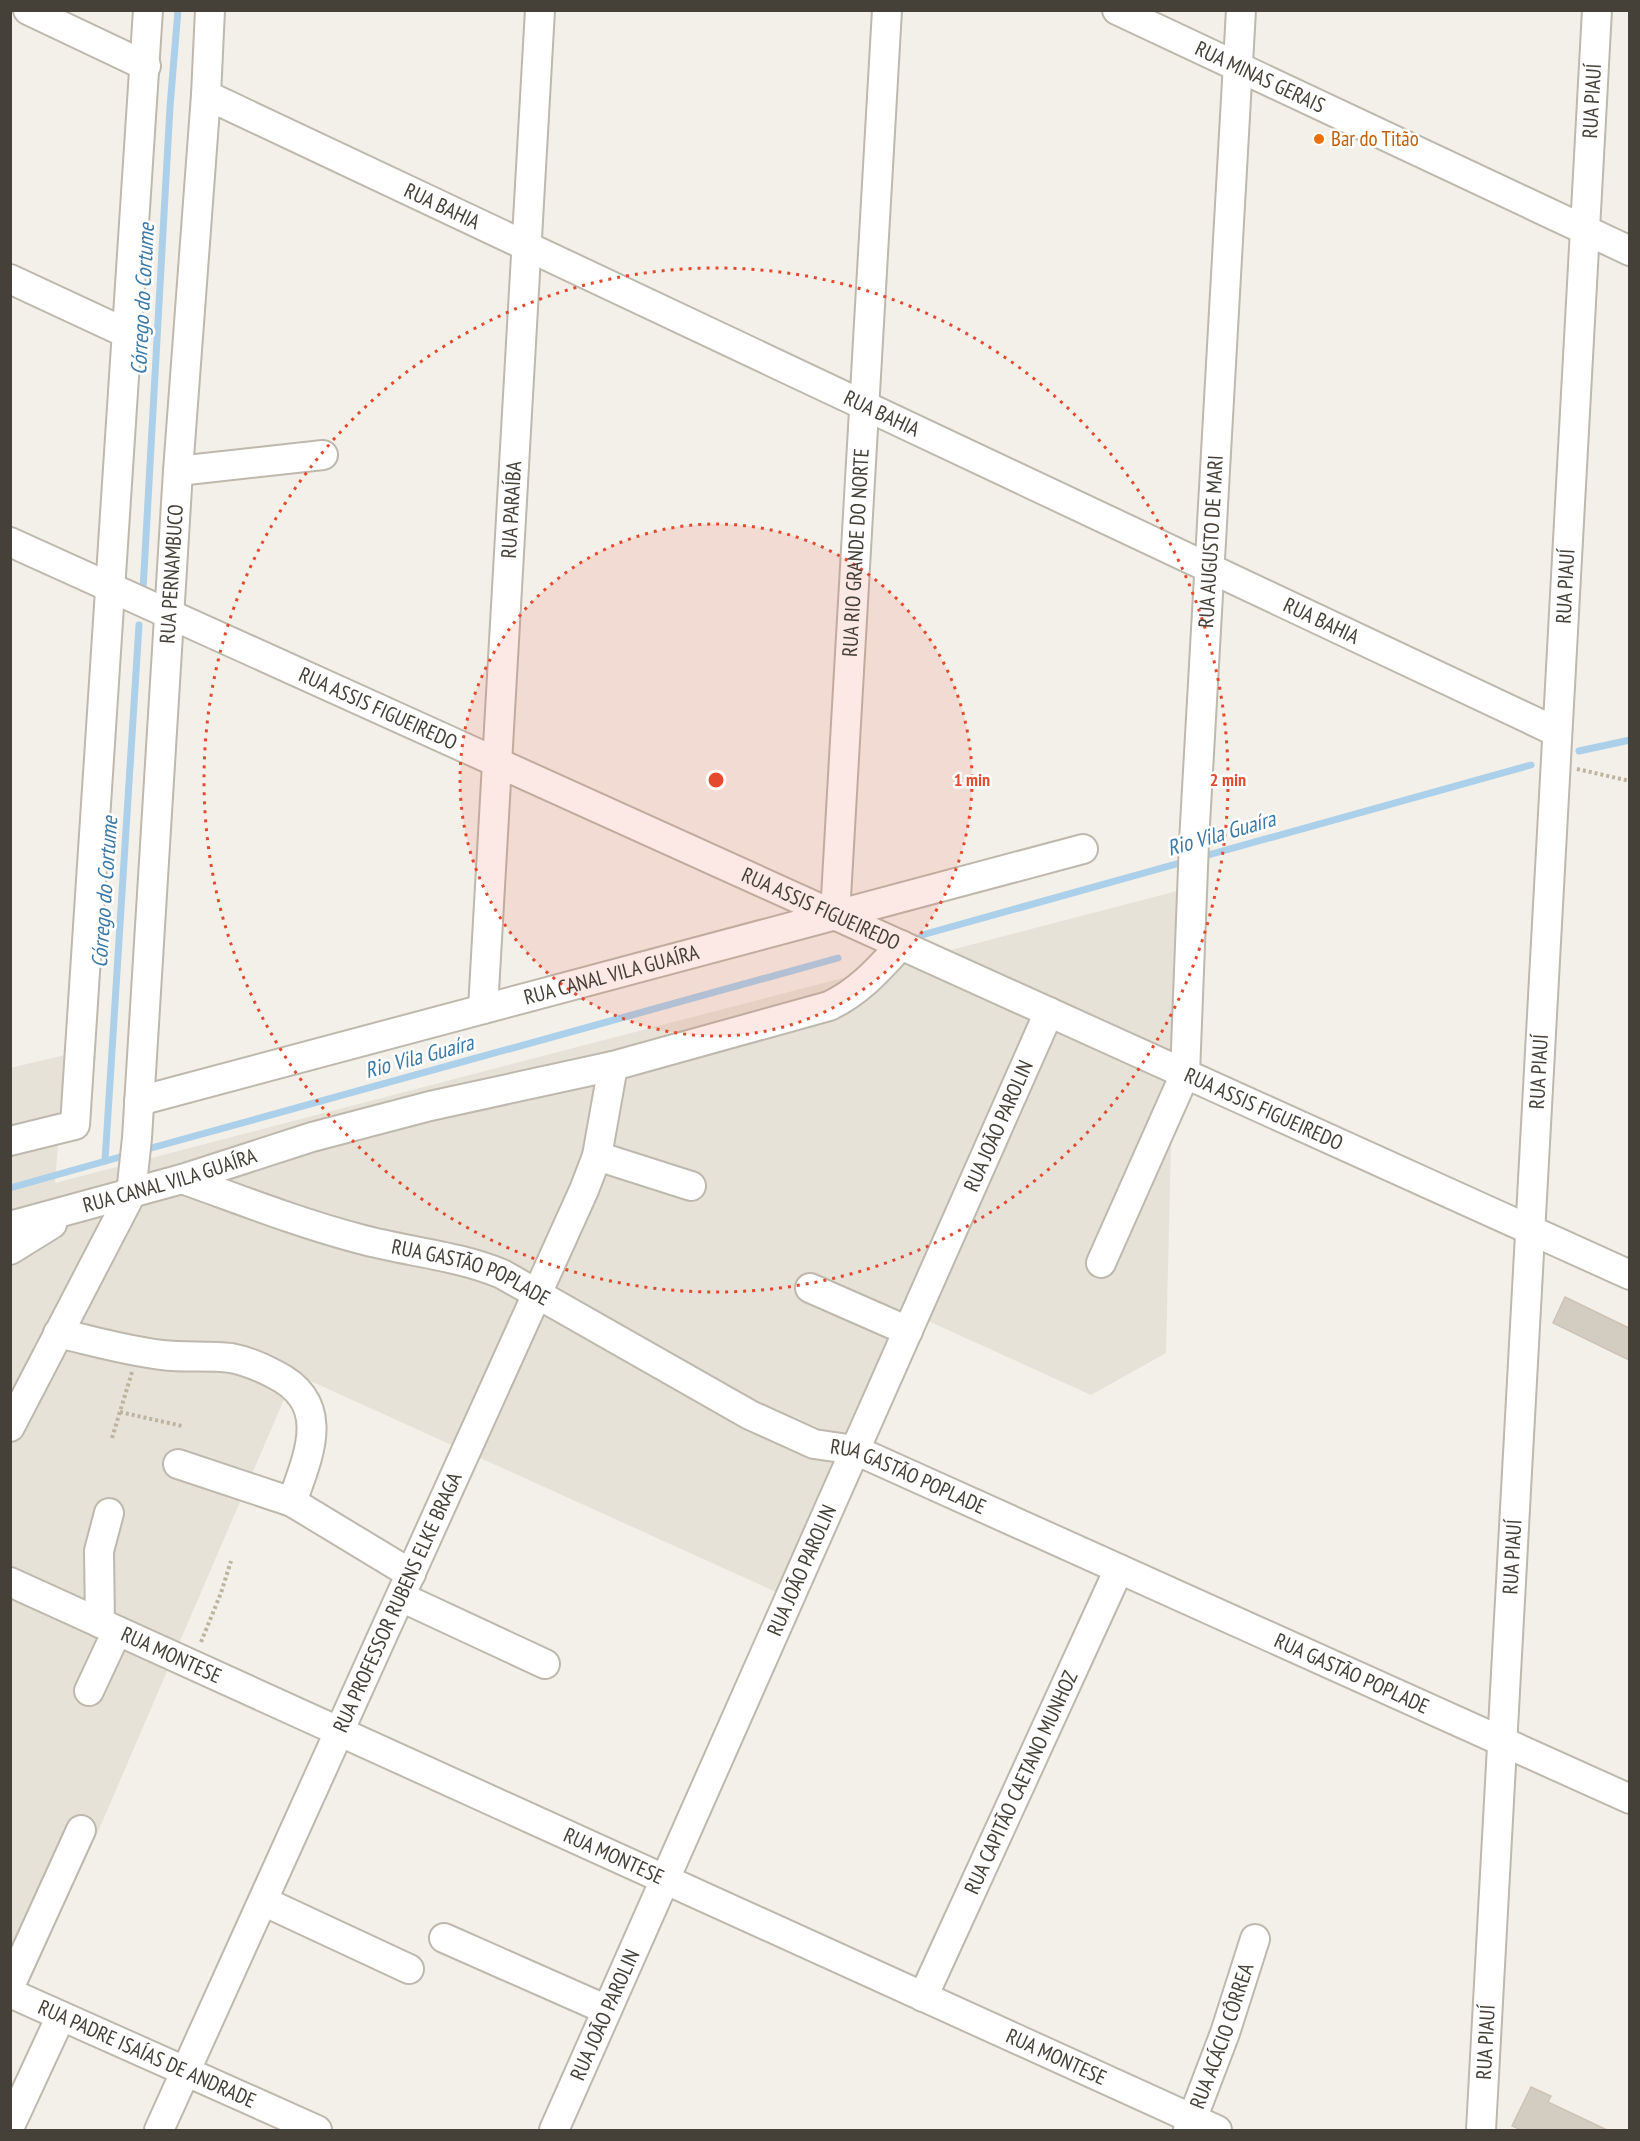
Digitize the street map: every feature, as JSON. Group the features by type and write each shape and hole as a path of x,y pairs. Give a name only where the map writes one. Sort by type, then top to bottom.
{"street":[{"path":"28,10 146,66"},
{"path":"10,1141 75,1125 148,10"},
{"name":"RUA PERNAMBUCO","path":"133,1181 210,10"},
{"name":"RUA PARAÍBA","path":"483,1009 540,10"},
{"name":"RUA RIO GRANDE DO NORTE","path":"835,915 887,10"},
{"name":"RUA MINAS GERAIS","path":"1117,10 1629,251"},
{"name":"RUA AUGUSTO DE MARI","path":"1185,1074 1192,879 1241,10"},
{"name":"RUA PIAUÍ","path":"1481,2130 1597,10"},
{"name":"RUA BAHIA","path":"206,95 1557,732"},
{"path":"10,279 126,333"},
{"path":"178,471 323,454"},
{"name":"RUA ASSIS FIGUEIREDO","path":"10,542 1629,1275"},
{"name":"RUA CANAL VILA GUAÍRA","path":"139,1101 1083,849"},
{"name":"RUA CANAL VILA GUAÍRA","path":"10,1226 78,1209 133,1181 183,1179 284,1145 398,1114 612,1066 830,1006 847,998 863,985 901,945"},
{"name":"RUA JOÃO PAROLIN","path":"554,2130 1049,1012"},
{"name":"RUA PROFESSOR RUBENS ELKE BRAGA","path":"159,2130 584,1190 597,1156 612,1066"},
{"path":"1101,1263 1185,1074"},
{"path":"597,1156 691,1186"},
{"name":"RUA GASTÃO POPLADE","path":"183,1179 295,1221 367,1241 448,1256 502,1274 750,1415 814,1444 855,1450 1629,1799"},
{"path":"10,1427 133,1181"},
{"path":"10,1250 78,1209"},
{"path":"810,1288 908,1331"},
{"path":"58,1333 163,1356 233,1359 259,1366 282,1377 298,1389 308,1406 312,1419 312,1437 308,1458 292,1502"},
{"path":"178,1464 292,1502 406,1585 545,1664"},
{"path":"89,1691 108,1627 99,1551 109,1513"},
{"name":"RUA CAPITÃO CAETANO MUNHOZ","path":"922,1997 1119,1569"},
{"name":"RUA MONTESE","path":"10,1582 922,1997 1199,2127"},
{"path":"10,1986 81,1830"},
{"path":"263,1901 409,1969"},
{"path":"444,1938 607,2010"},
{"name":"RUA ACÁCIO CÔRREA","path":"1199,2127 1225,2033 1255,1940"},
{"name":"RUA PADRE ISAÍAS DE ANDRADE","path":"10,1993 317,2130"},
{"path":"10,2126 61,2016"}],"path":[{"path":"1556,765 1629,781"},
{"path":"112,1438 138,1352"},
{"path":"120,1412 182,1426"},
{"path":"192,1665 221,1593 231,1561"}],"shaded area":[{"path":"1177,891 1166,1353 1091,1395 928,1321 798,1602 295,1374 97,1834 14,2004 10,2003 10,1068 65,1055 55,1183"}],"building":[{"path":"1565,1297 1629,1328 1629,1360 1553,1323"},
{"path":"1531,2087 1551,2096 1548,2102 1607,2130 1521,2130 1512,2126"}],"waterway":[{"name":"Córrego do Cortume","path":"143,590 170,107 178,10"},
{"name":"Córrego do Cortume","path":"105,1161 139,625"},
{"name":"Rio Vila Guaíra","path":"1579,751 1630,740"},
{"name":"Rio Vila Guaíra","path":"1201,857 1531,765"},
{"name":"Rio Vila Guaíra","path":"922,935 1187,861"},
{"name":"Rio Vila Guaíra","path":"144,1150 838,958"},
{"name":"Rio Vila Guaíra","path":"10,1188 127,1155"}],"place":[{"name":"Bar do Titão","path":"1319,139"}]}
